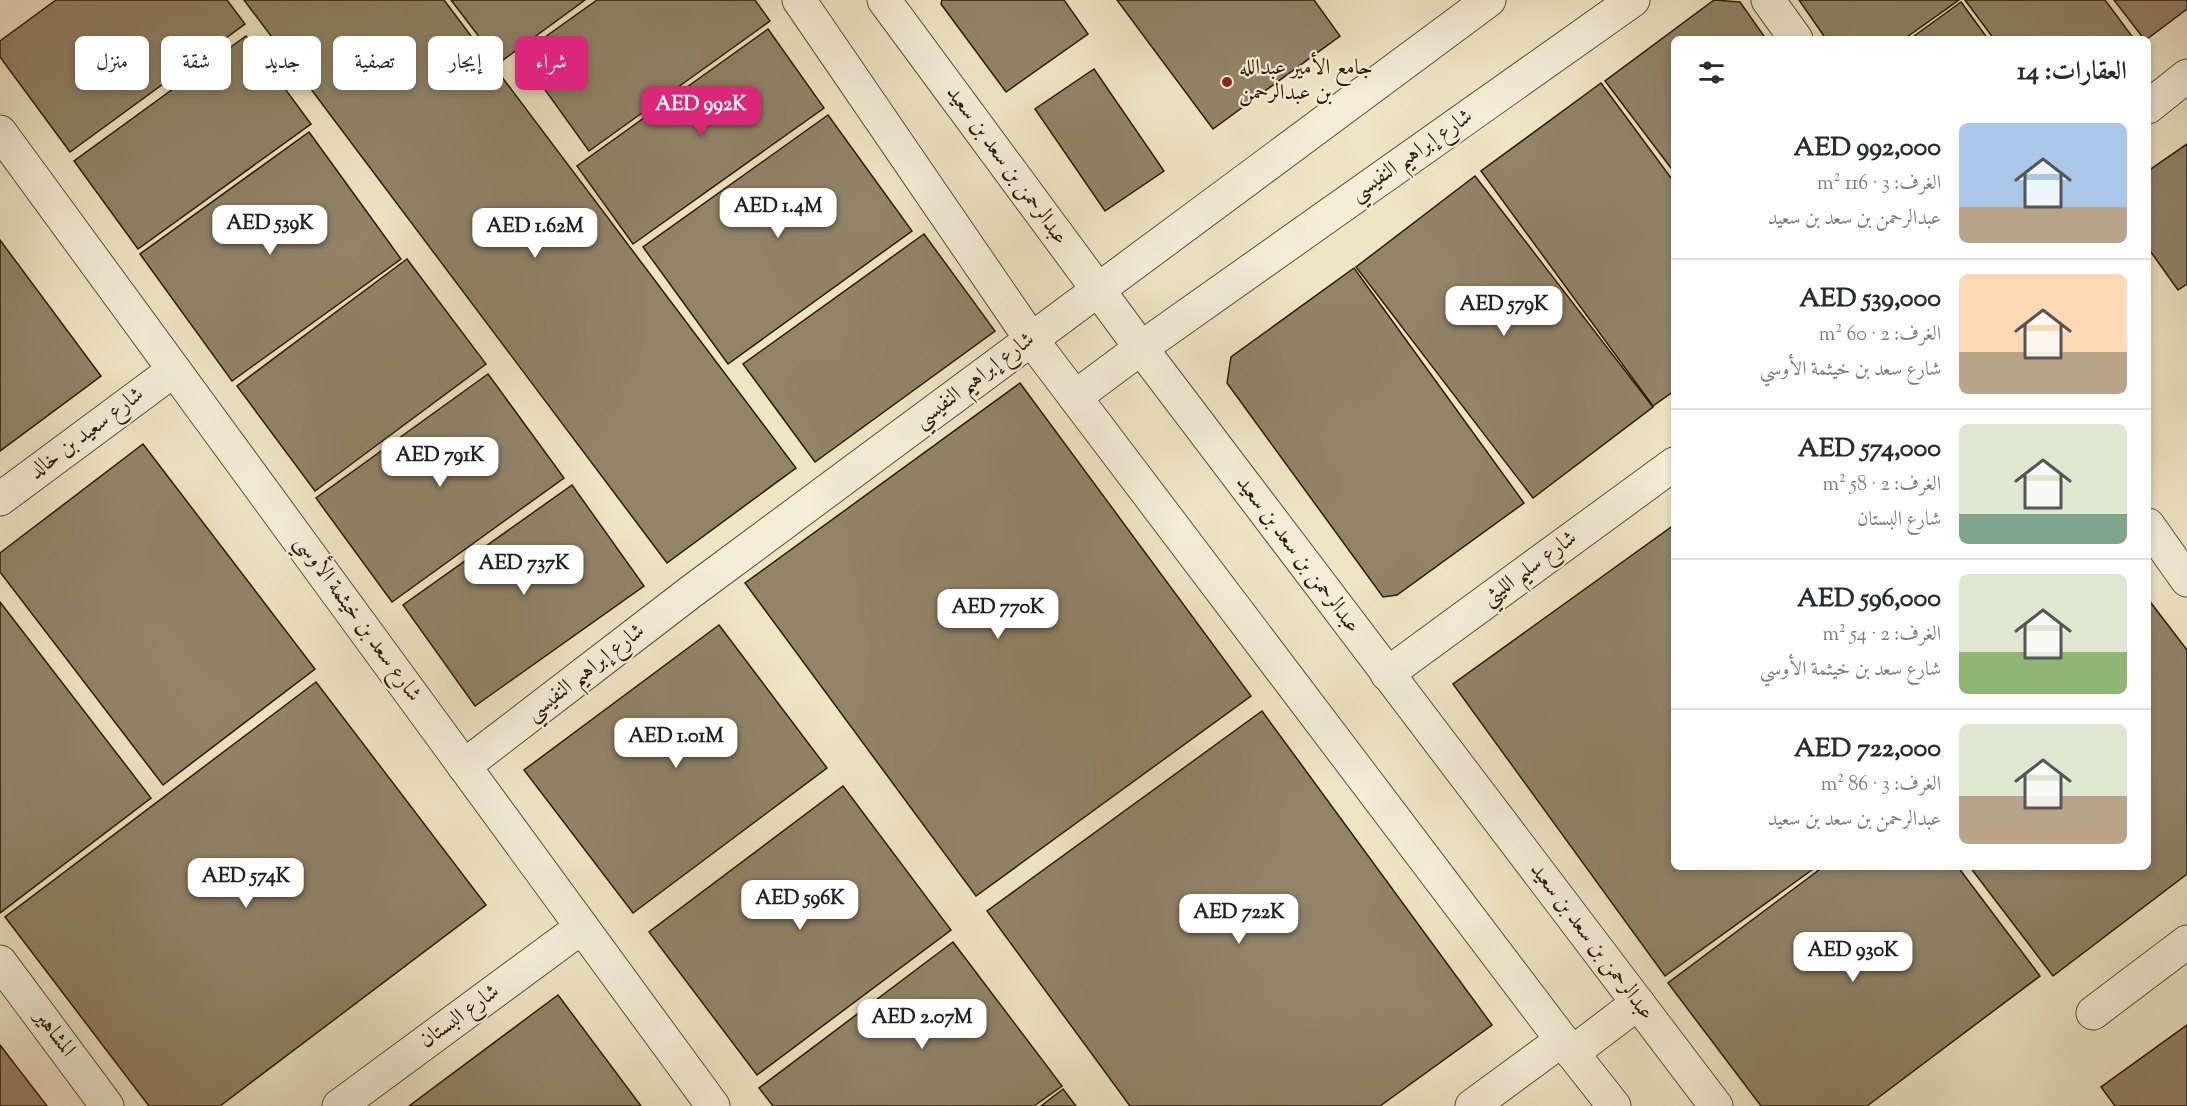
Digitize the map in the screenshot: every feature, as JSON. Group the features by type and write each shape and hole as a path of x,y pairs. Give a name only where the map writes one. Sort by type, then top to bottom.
{"street":[{"path":"799,0 1031,339 1614,1106"},
{"name":"عبدالرحمن بن سعد بن سعيد","path":"884,0 1097,290 1716,1106"},
{"name":"شارع إبراهيم النفيسي","path":"464,766 692,591 1489,0"},
{"name":"شارع إبراهيم النفيسي","path":"1075,398 1141,348 1633,0"},
{"path":"1768,0 1795,36"},
{"path":"2151,105 2187,76"},
{"name":"شارع سعد بن خيثمة الأوسي","path":"0,132 713,1106"},
{"name":"شارع سعيد بن خالد","path":"0,499 174,370"},
{"name":"شارع سليم الليثي","path":"1387,674 1671,466"},
{"path":"2151,529 2187,580"},
{"name":"شارع البستان","path":"339,1106 582,927"},
{"path":"2093,1013 2187,942"},
{"name":"المشاهير","path":"0,962 107,1106"},
{"path":"1472,1106 1638,1003"}],"building":[{"path":"56,0 227,0 245,24 229,36 161,36 161,85 70,152 0,57 0,41"},
{"path":"244,0 444,0 471,36 428,36 428,90 503,90 503,78 796,468 667,563 312,90 321,90 321,36 271,36"},
{"path":"451,0 585,0 536,36 515,36 515,51 503,60 503,36 478,36"},
{"path":"597,0 755,0 770,21 589,151 545,90 588,90 588,36 547,36"},
{"path":"942,0 1064,0 1088,34 1006,92 941,4"},
{"name":"جامع الأمير عبدالله بن عبدالرحمن","path":"1117,0 1314,0 1340,36 1213,129"},
{"path":"1714,0 1740,2 1764,36 1671,36 1671,168 1605,81"},
{"path":"1799,0 1959,0 1908,36 1824,36"},
{"path":"1965,0 2105,0 2132,36 1992,36"},
{"path":"2114,0 2187,0 2187,9 2151,36 2142,36"},
{"path":"1961,2 1986,36 1914,36"},
{"path":"768,29 824,108 633,244 577,166"},
{"path":"243,38 243,90 286,90 311,124 138,249 74,161 172,90 231,90 231,47"},
{"path":"1094,69 1164,171 1105,211 1035,109"},
{"path":"1601,83 1671,178 1671,393 1653,406 1481,171"},
{"path":"828,115 912,231 728,364 643,247"},
{"path":"309,132 401,259 232,381 140,254"},
{"path":"2187,144 2187,284 2178,290 2151,252 2151,169"},
{"path":"1475,176 1653,407 1533,498 1356,267"},
{"path":"924,234 995,331 815,462 743,364"},
{"path":"0,240 101,376 0,451"},
{"path":"407,259 486,364 315,491 237,386"},
{"path":"1354,268 1524,503 1397,595 1383,597 1227,383 1231,357"},
{"path":"488,374 564,478 392,602 316,498"},
{"path":"1020,383 1251,696 976,896 745,583"},
{"path":"143,444 315,669 163,785 0,572 0,553"},
{"path":"572,485 644,586 475,706 403,605"},
{"path":"1671,527 1671,870 1812,870 1665,976 1453,684"},
{"path":"0,602 151,798 0,913"},
{"path":"2151,603 2187,650 2187,874 2053,976 1972,870 2151,870"},
{"path":"719,625 827,768 633,913 524,770"},
{"path":"316,682 486,905 220,1106 149,1106 5,917"},
{"path":"1262,711 1492,1025 1380,1106 1130,1106 987,911"},
{"path":"843,786 951,930 757,1075 649,932"},
{"path":"1819,870 1960,870 2040,976 1867,1106 1761,1106 1668,983"},
{"path":"953,942 1062,1086 1034,1106 773,1106 759,1088"},
{"path":"558,995 641,1106 409,1106"},
{"path":"2187,1025 2187,1106 2115,1106 2101,1087"},
{"path":"0,1045 47,1106 0,1106"},
{"path":"1063,1089 1076,1106 1041,1106"}],"place":[{"name":"جامع الأمير عبدالله بن عبدالرحمن","path":"1227,82"}]}
